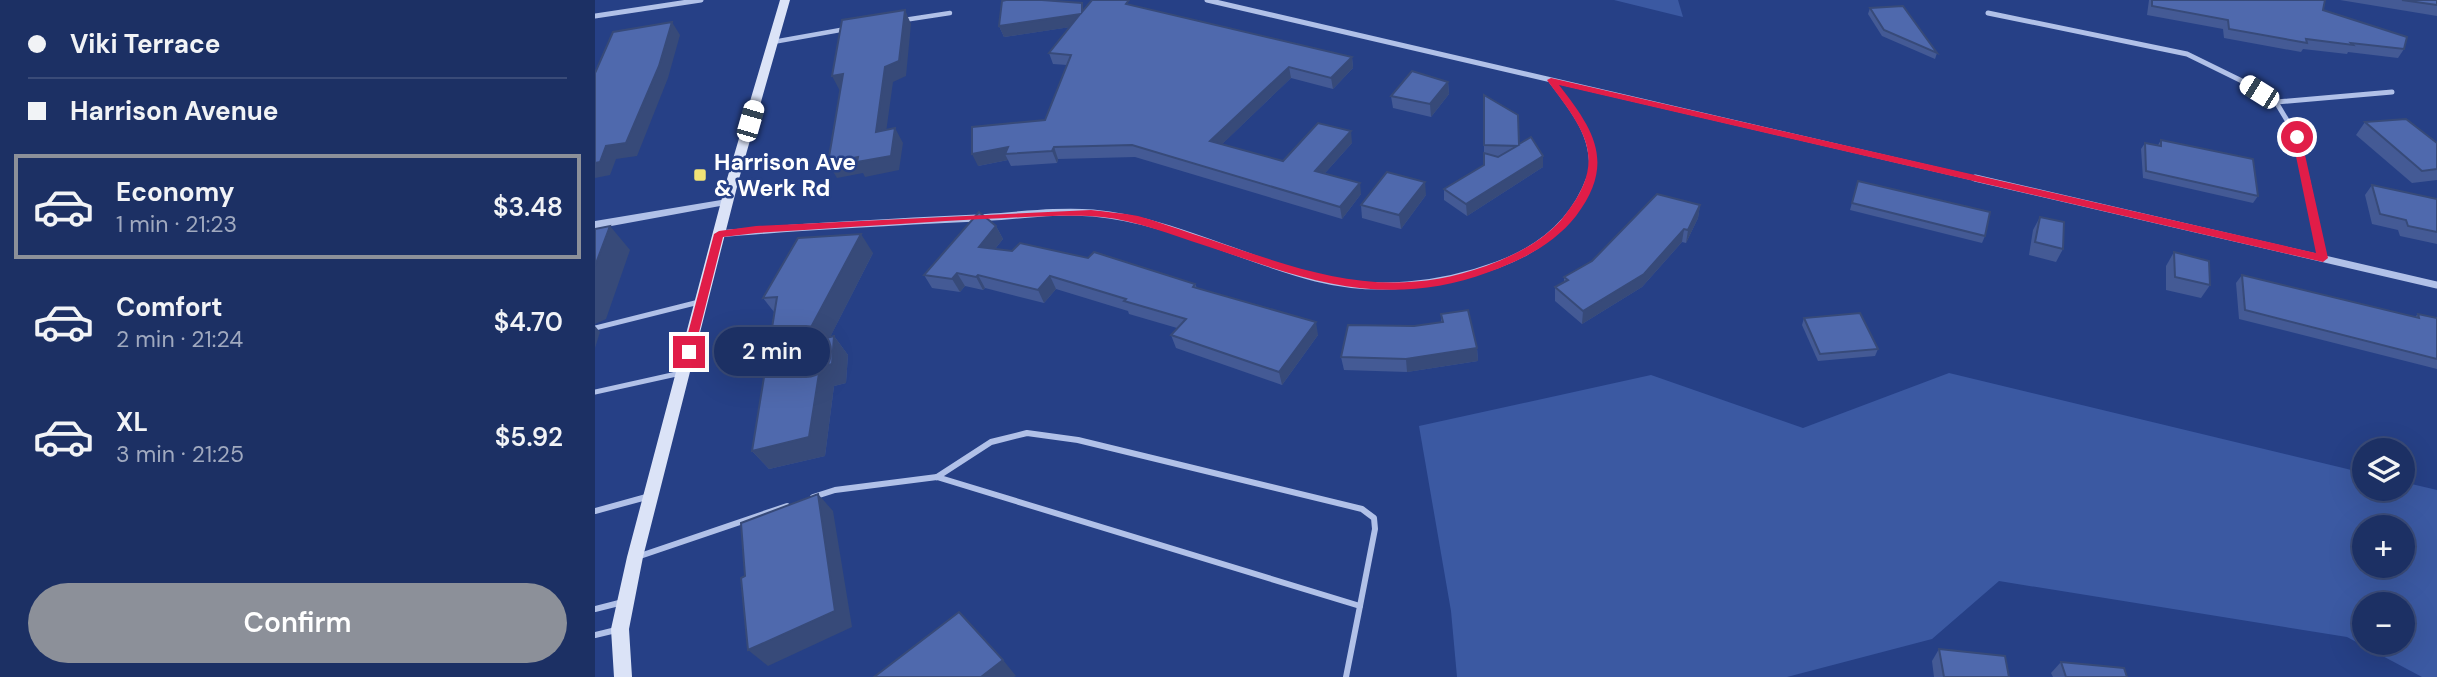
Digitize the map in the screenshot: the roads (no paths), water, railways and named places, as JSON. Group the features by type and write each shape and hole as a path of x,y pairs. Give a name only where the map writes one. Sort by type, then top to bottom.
{"main road":[{"path":"623,677 620,629 635,557 727,202 785,0"}],"street":[{"path":"595,16 701,0"},
{"path":"1207,0 2437,285"},
{"path":"1988,13 2187,54 2242,81 2276,102 2297,137 2323,258"},
{"path":"719,234 847,223 1091,213 1137,219 1322,280 1362,286 1406,286 1448,281 1510,261 1541,243 1565,223 1582,201 1591,178 1591,142 1582,121 1551,80"},
{"path":"2276,102 2392,92"},
{"path":"595,225 727,202"}],"lane":[{"path":"898,21 950,13"},
{"path":"773,41 848,29"},
{"path":"595,328 702,301"},
{"path":"595,392 683,372"},
{"path":"937,477 991,442 1027,433 1078,440 1362,509 1374,518 1375,528 1346,677"},
{"path":"810,498 835,489 937,477 1360,606"},
{"path":"595,511 651,496"},
{"path":"635,557 797,502"},
{"path":"595,609 626,601"},
{"path":"595,635 620,629"}],"place":[{"name":"Harrison Ave & Werk Rd","path":"700,175"}]}
